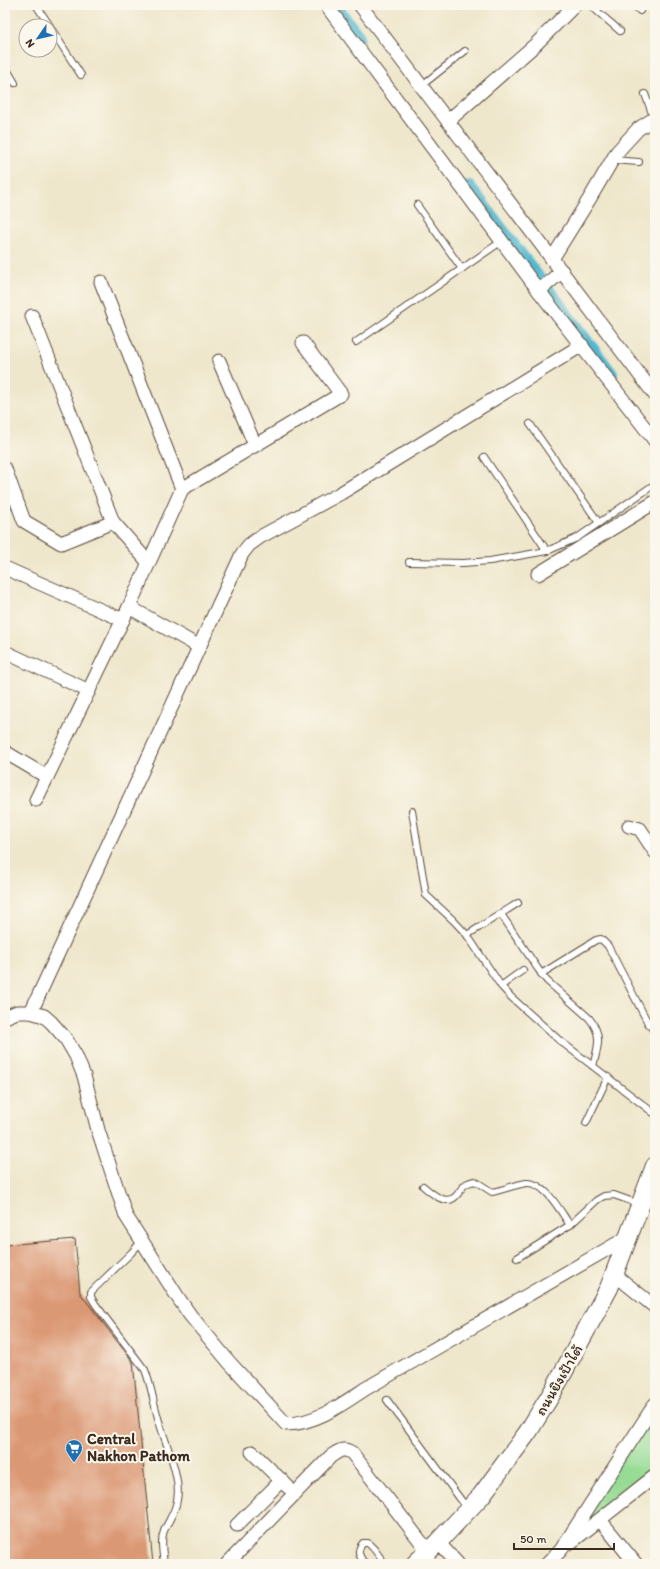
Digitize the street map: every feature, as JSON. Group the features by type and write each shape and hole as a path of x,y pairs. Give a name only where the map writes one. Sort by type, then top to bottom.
{"main road":[{"name":"ถนนยิงเป้าใต้","path":"414,1564 481,1496 528,1432 552,1393 609,1288 630,1236 655,1166"}],"street":[{"path":"360,5 552,258 559,274 655,395"},
{"path":"448,121 535,45 575,5"},
{"path":"331,7 502,241 541,289 655,442"},
{"path":"552,258 612,160 626,141 638,129 654,118"},
{"path":"541,289 559,274"},
{"path":"101,282 182,489"},
{"path":"32,316 113,522 149,563"},
{"path":"36,800 123,620 182,489 341,394 303,344"},
{"path":"31,1012 198,646 242,554 249,546 260,538 341,493 582,345"},
{"path":"219,361 255,445"},
{"path":"5,469 24,521 61,542 113,522"},
{"path":"538,574 655,502"},
{"path":"5,568 123,620"},
{"path":"129,607 198,646"},
{"path":"5,652 89,691"},
{"path":"5,752 47,777"},
{"path":"629,826 640,829 646,836 655,852"},
{"path":"5,1017 16,1012 31,1012 44,1016 66,1039 76,1056 84,1076 98,1130 126,1216 179,1299 229,1362 286,1424 294,1424 331,1412 372,1385 630,1236"},
{"path":"614,1274 655,1307"},
{"path":"561,1550 655,1404"},
{"path":"227,1564 331,1456 341,1450 347,1450 352,1453 433,1546 458,1564"},
{"path":"252,1452 282,1480 294,1494"},
{"path":"548,1564 561,1550 655,1476"},
{"path":"237,1525 282,1480"},
{"path":"600,1520 636,1564"}],"lane":[{"path":"36,5 45,18"},
{"path":"590,5 620,31"},
{"path":"634,5 640,11"},
{"path":"58,39 81,75"},
{"path":"421,86 465,51"},
{"path":"5,66 15,83"},
{"path":"645,94 654,118"},
{"path":"612,160 638,162"},
{"path":"417,205 462,269"},
{"path":"356,342 502,241"},
{"path":"530,424 599,523"},
{"path":"484,457 547,551"},
{"path":"409,562 463,563 490,561 547,551 577,538 655,484"},
{"path":"412,811 426,895 467,935 501,986 526,1011 559,1040 655,1114"},
{"path":"467,935 518,903"},
{"path":"501,914 541,974 595,1025 599,1034 598,1047 593,1066"},
{"path":"541,974 596,940 601,939 608,946 648,1023 655,1032"},
{"path":"501,986 523,970"},
{"path":"586,1124 608,1077"},
{"path":"422,1186 434,1196 452,1199 456,1196 460,1188 470,1182 475,1181 492,1192 534,1183 545,1191 570,1225"},
{"path":"517,1258 570,1225 597,1200 604,1196 614,1195 641,1205"},
{"path":"142,1241 91,1292 91,1297 146,1370 159,1421 176,1477 178,1500 170,1521 164,1531 162,1541 164,1564"},
{"path":"387,1400 468,1509"},
{"path":"365,1564 358,1554 362,1543 368,1543 385,1564"}],"green space":[{"path":"646,1409 655,1417 655,1470 571,1539"}],"building":[{"name":"Central Nakhon Pathom","path":"75,1239 80,1293 133,1362 153,1564 5,1564 5,1245"}],"waterway":[{"path":"334,5 358,37"},
{"path":"469,187 611,374"}],"place":[{"name":"Central Nakhon Pathom","path":"74,1463"}]}
